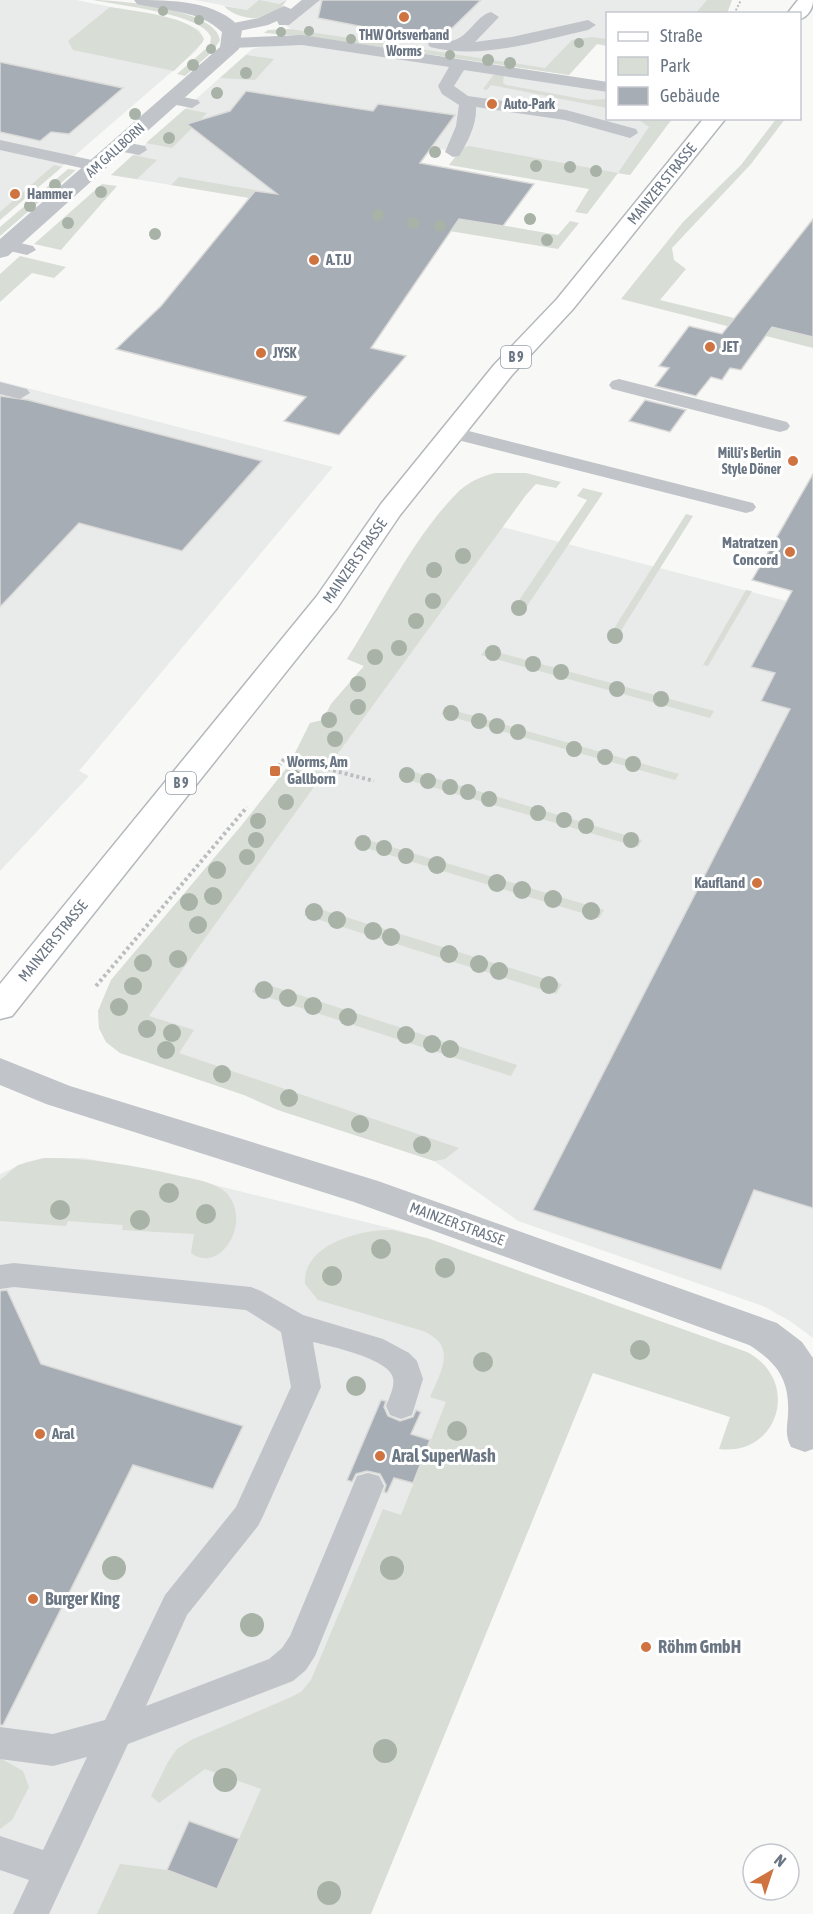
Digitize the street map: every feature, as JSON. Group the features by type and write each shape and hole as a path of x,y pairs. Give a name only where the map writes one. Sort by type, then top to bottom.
{"main road":[{"path":"799,12 808,0"},
{"name":"MAINZER STRASSE","path":"0,1008 327,602 390,510 503,370 565,304 714,120"}],"street":[{"path":"144,0 208,14 231,40"},
{"name":"AM GALLBORN","path":"11,249 96,173 129,148 182,101 231,40"},
{"name":"MAINZER STRASSE","path":"0,1071 58,1095 365,1191 763,1334 790,1353 806,1381 811,1407 805,1435"}],"lane":[{"path":"231,40 264,22 284,16 312,0"},
{"path":"284,16 305,23"},
{"path":"449,46 468,40 491,16"},
{"path":"416,41 449,46 491,46 588,25"},
{"path":"231,40 302,40 606,87"},
{"path":"459,64 446,86 448,91 463,100 539,110 592,121 630,133"},
{"path":"453,152 464,127 468,108 463,100"},
{"path":"0,145 96,173"},
{"path":"619,385 780,426"},
{"path":"0,388 20,393"},
{"path":"453,433 746,507"},
{"path":"0,1277 14,1275 251,1299 295,1325 385,1352 400,1362 406,1371 409,1383 401,1406"},
{"path":"31,1914 176,1605 247,1516 306,1387 295,1325"},
{"path":"0,1743 53,1750 116,1733 281,1670 294,1659 303,1645 368,1486"},
{"path":"0,1853 51,1870"}],"path":[{"path":"275,771 285,758 374,781"},
{"path":"96,986 247,807"}],"shaded area":[{"path":"0,0 76,0 178,20 199,30 204,39 196,51 0,220"},
{"path":"195,0 287,0 279,6 247,10"},
{"path":"301,0 732,0 727,12 606,12 606,46 597,44 569,75 296,32 285,25 288,11"},
{"path":"282,42 606,90 606,120 671,120 630,175 413,145 296,206 111,175 252,49"},
{"path":"0,381 333,467 79,771 89,776 0,871"},
{"name":"Kaufland","path":"502,527 813,608 813,1338 790,1321 763,1306 518,1221 434,1161 278,1110 244,1095 120,1053 106,1042 99,1028 98,1011 111,980 242,826 289,765 310,723 323,720 331,704 364,666 347,659 427,531"},
{"path":"44,1158 84,1158 170,1174 402,1231 597,1298 340,1914 0,1914 0,1174 26,1162"}],"green space":[{"path":"93,0 144,4 185,14 215,29 220,40 213,51 185,76 177,74 210,45 211,37 205,29 193,22 158,12"},
{"path":"259,0 279,4 287,0 272,15 257,18 235,14 224,6 247,10"},
{"path":"707,0 732,0 727,12 697,12"},
{"path":"110,7 176,20 198,31 204,39 174,71 73,50 68,41"},
{"path":"290,29 545,68 572,40 591,37 606,39 606,46 597,44 569,75 311,37 264,33 268,30"},
{"path":"246,55 274,59 255,80 220,78"},
{"path":"495,73 504,74 503,83 506,85 587,100 606,99 606,108 491,85 487,90 483,89"},
{"path":"185,109 207,113 172,148 146,143"},
{"path":"639,120 671,120 630,175 618,173 649,127"},
{"path":"775,120 784,120 751,164 672,248 674,260 686,269 660,300 813,337 813,348 621,299 683,222 741,165"},
{"path":"469,146 618,173 587,214 575,212 589,189 449,165 462,148"},
{"path":"133,155 157,160 137,179 111,175"},
{"path":"54,165 62,167 0,220 0,212"},
{"path":"68,169 76,170 0,236 0,227"},
{"path":"179,177 289,196 379,204 558,235 570,221 579,223 558,249 171,185"},
{"path":"102,184 117,186 61,250 34,244"},
{"path":"20,256 66,267 54,278 32,273 0,302 0,274"},
{"path":"495,473 526,473 561,482 556,488 536,484 526,495 331,763 294,755 310,723 323,720 331,704 364,666 347,659 412,550 442,509 463,487 476,479"},
{"path":"583,488 603,493 521,615 511,612 587,500 577,496"},
{"path":"686,514 693,516 615,640 608,638"},
{"path":"746,590 752,591 708,666 703,665"},
{"path":"486,649 714,711 710,718 481,655"},
{"path":"445,708 679,774 675,780 441,714"},
{"path":"289,765 324,773 149,1016 194,1030 179,1053 459,1148 445,1159 434,1161 278,1110 244,1095 120,1053 106,1042 99,1028 98,1011 111,980 241,826"},
{"path":"404,769 642,840 638,847 398,777"},
{"path":"358,837 604,910 599,918 353,844"},
{"path":"310,906 562,984 556,994 304,915"},
{"path":"259,982 517,1065 511,1076 252,992"},
{"path":"44,1158 129,1165 213,1184 228,1194 234,1205 236,1223 233,1235 226,1247 216,1256 204,1258 191,1253 194,1234 122,1230 123,1225 68,1221 66,1226 0,1221 0,1180 18,1165"},
{"path":"392,1230 427,1238 747,1352 764,1365 774,1381 778,1398 776,1414 768,1429 756,1441 739,1448 719,1449 730,1417 593,1373 371,1914 97,1914 120,1864 167,1870 217,1889 261,1789 205,1769 159,1803 151,1796 177,1749 191,1740 301,1692 311,1680 383,1509 401,1515 446,1402 430,1397 444,1360 440,1344 434,1337 423,1331 318,1300 305,1284 307,1270 313,1259 323,1249 350,1236 365,1232"},
{"path":"0,1758 23,1771 29,1787 12,1820 0,1829"}],"building":[{"name":"THW Ortsverband Worms","path":"322,0 481,0 442,38 430,40 318,18"},
{"path":"0,62 123,88 69,134 51,132 40,141 0,132"},
{"path":"246,91 373,111 378,104 455,115 420,163 534,184 503,226 459,219 371,348 406,356 339,435 284,421 306,397 116,349 161,306 255,191 277,194 187,124 230,111"},
{"path":"813,219 813,337 772,327 741,370 730,368 722,380 711,377 696,396 655,386 669,368 659,366 689,326 722,334"},
{"path":"0,396 28,400 262,461 182,551 79,523 0,607"},
{"path":"645,400 686,410 670,432 629,421"},
{"name":"Kaufland","path":"813,474 813,1208 754,1190 721,1270 533,1210 790,709 761,701 775,673 751,667 792,591 752,580"},
{"path":"7,1290 41,1364 243,1426 213,1489 133,1465 3,1725 0,1725 0,1291"},
{"name":"Aral SuperWash","path":"381,1400 386,1401 384,1407 388,1416 400,1421 413,1417 416,1410 421,1412 411,1434 430,1440 413,1483 394,1478 387,1493 384,1492 386,1485 380,1474 367,1471 356,1474 352,1482 347,1480"},
{"path":"189,1821 239,1839 217,1889 167,1870"}],"place":[{"name":"THW Ortsverband Worms","path":"404,17"},
{"name":"Auto-Park","path":"492,104"},
{"name":"Hammer","path":"15,194"},
{"name":"A.T.U","path":"314,260"},
{"name":"JET","path":"710,347"},
{"name":"JYSK","path":"261,353"},
{"name":"Milli's Berlin Style Döner","path":"793,461"},
{"name":"Matratzen Concord","path":"790,552"},
{"name":"Worms, Am Gallborn","path":"275,771"},
{"name":"Kaufland","path":"757,883"},
{"name":"Aral","path":"40,1434"},
{"name":"Aral SuperWash","path":"380,1456"},
{"name":"Burger King","path":"33,1599"},
{"name":"Röhm GmbH","path":"646,1647"}]}
